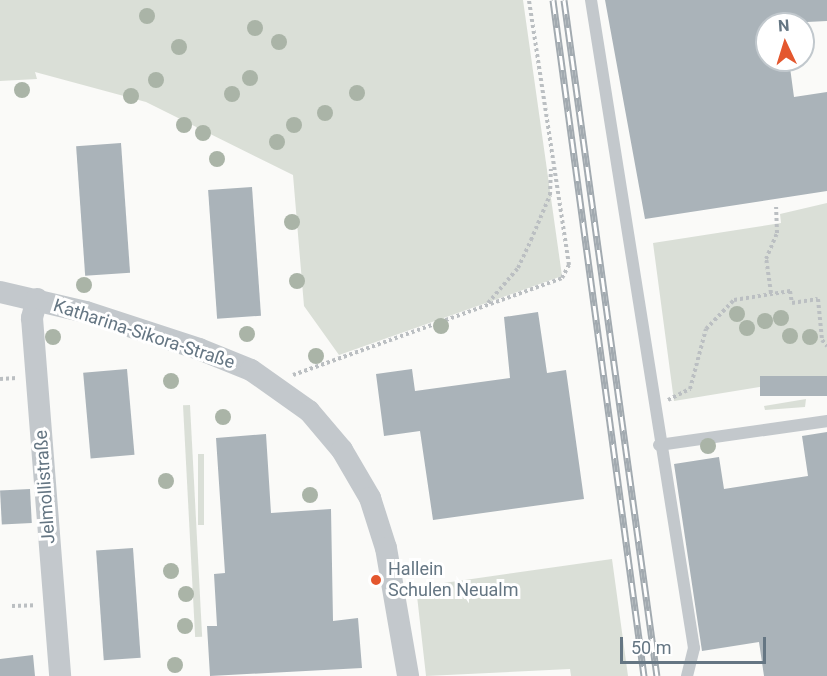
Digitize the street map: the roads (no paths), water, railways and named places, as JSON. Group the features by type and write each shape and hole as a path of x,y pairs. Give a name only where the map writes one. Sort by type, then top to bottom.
{"street":[{"name":"Katharina-Sikora-Straße","path":"0,292 37,299 199,349 281,388 342,450 370,498 386,548 408,676"},
{"name":"Jelmollistraße","path":"37,299 32,318 60,676"}],"lane":[{"path":"591,0 659,445 666,458 694,648 687,676"},
{"path":"659,445 827,421"}],"railway":[{"path":"553,0 644,676"},
{"path":"564,0 657,676"}],"place":[{"name":"Hallein Schulen Neualm","path":"376,580"}]}
